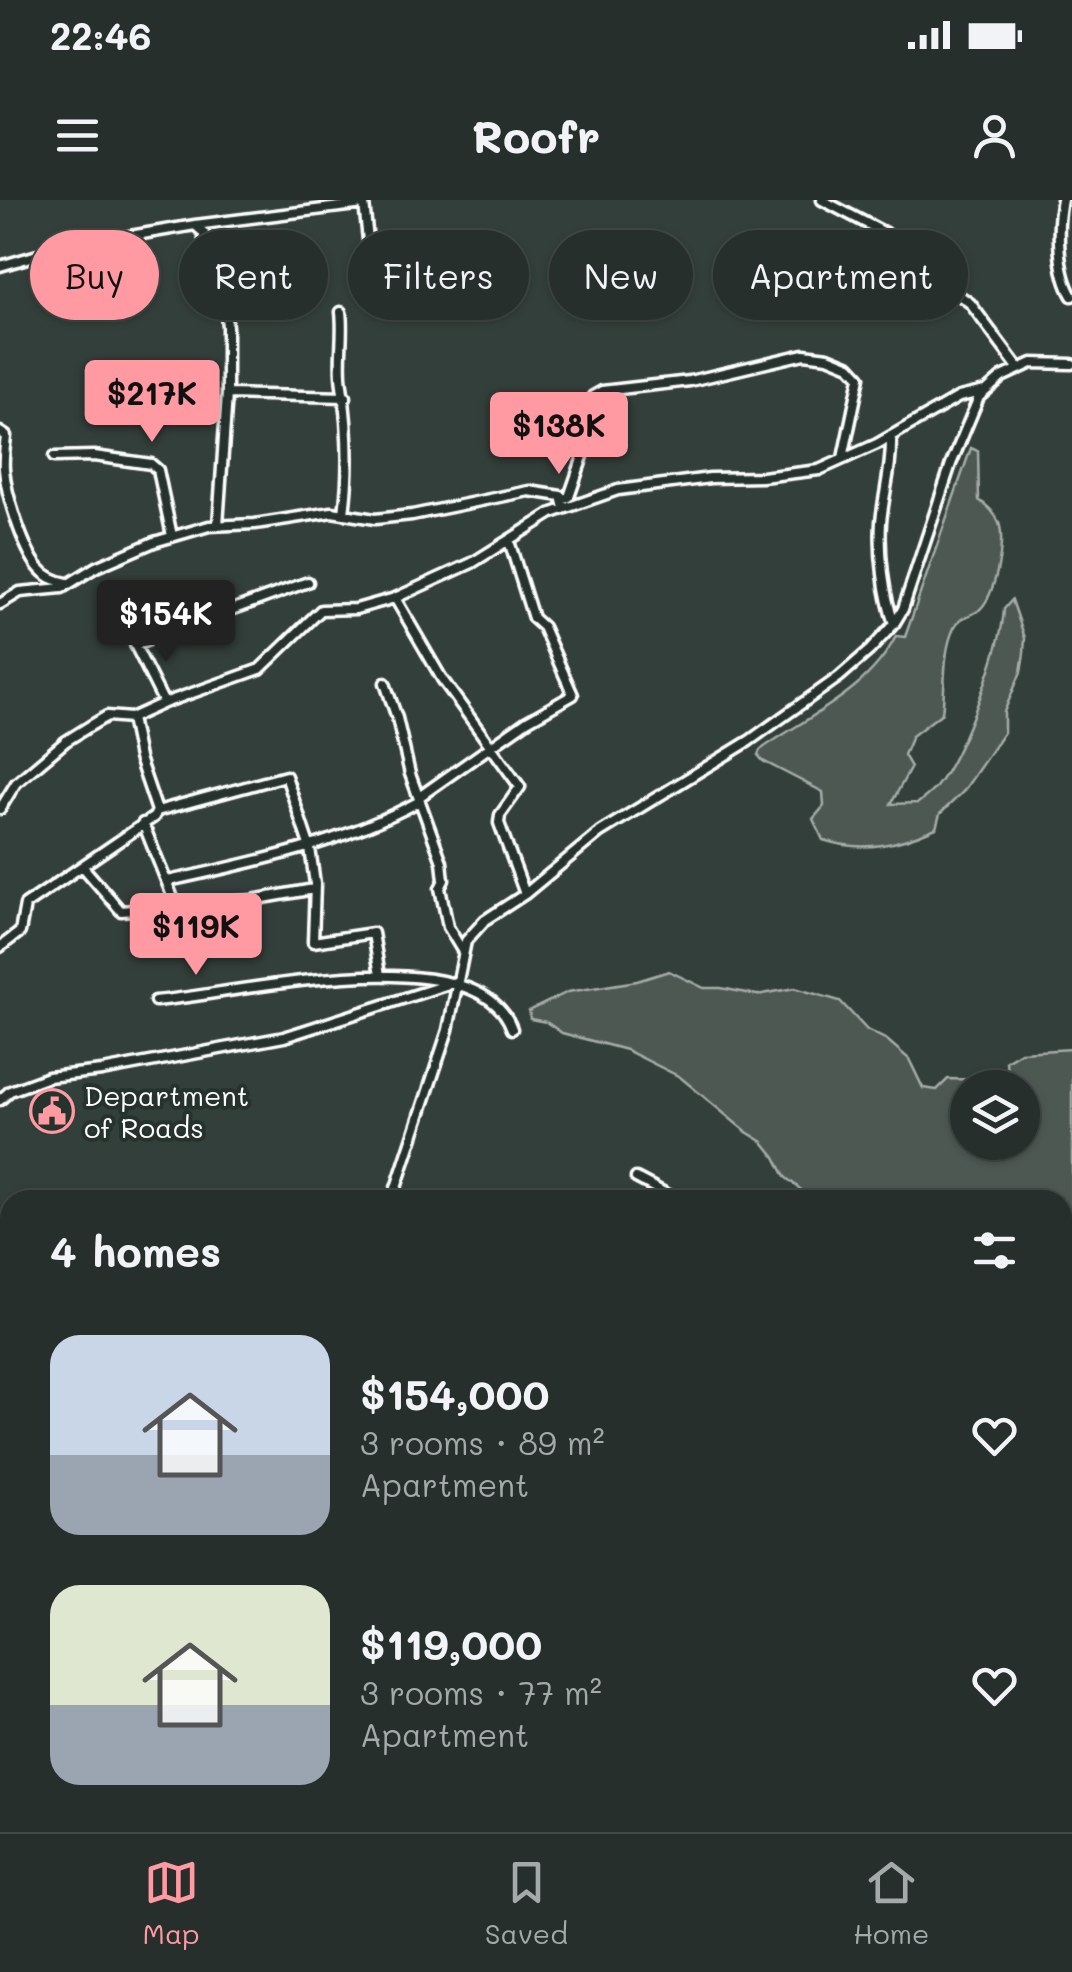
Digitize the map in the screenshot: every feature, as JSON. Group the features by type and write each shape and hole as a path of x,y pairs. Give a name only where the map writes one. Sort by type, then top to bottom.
{"street":[{"path":"822,200 887,234 935,278 970,303 1018,369"},
{"path":"1062,200 1059,215 1065,285 1072,296"},
{"path":"0,266 65,247 364,202 367,230"},
{"path":"195,225 204,233 203,265 222,272 228,327 218,525"},
{"path":"341,312 348,475 344,512"},
{"path":"563,504 569,497 588,439 593,396 602,390 690,381 804,354 828,357 850,366 860,377 843,458"},
{"path":"395,1190 448,1030 466,941 485,920 525,894 600,832 748,741 828,686 870,650 894,624 910,591 979,397 1032,363 1072,364"},
{"path":"0,809 16,783 66,741 106,716 131,718 164,702 260,669 322,610 356,609 440,579 563,504 618,490 819,470 959,397 985,391"},
{"path":"227,394 346,397"},
{"path":"0,432 6,436 4,470 30,552 50,578 72,584"},
{"path":"890,436 892,465 882,535 886,600 894,624"},
{"path":"54,457 94,456 151,464 158,470 172,536"},
{"path":"0,604 20,592 72,584 96,567 172,536 218,525 344,512 374,518 412,516 528,491 561,496 563,504"},
{"path":"168,881 310,848 371,826 419,799 573,695 544,628 533,618 508,541"},
{"path":"164,702 134,645 308,582"},
{"path":"395,598 442,679 520,787 500,815 499,823 525,894"},
{"path":"385,683 442,862 444,880 440,888 448,927 463,952"},
{"path":"131,718 139,758 158,811"},
{"path":"0,947 20,932 25,904 158,811 286,776 310,848 313,942 373,934 380,975"},
{"path":"143,823 176,906 189,922 204,920 219,928 232,947"},
{"path":"83,866 121,911 252,900 314,890"},
{"path":"155,1001 297,981 380,975 458,981 503,1009 512,1029"},
{"path":"0,1100 10,1091 48,1077 162,1061 284,1037 458,981"},
{"path":"0,1086 10,1091"},
{"path":"636,1178 659,1190"}],"shaded area":[{"path":"971,448 978,451 979,500 993,513 1001,532 997,569 984,604 954,628 946,659 942,713 912,736 904,755 911,767 891,804 918,803 946,772 979,701 1004,609 1012,600 1025,638 1021,672 1004,712 1004,732 963,792 940,814 936,828 881,845 853,846 823,840 813,819 824,806 823,792 758,755 854,687 896,636 905,637"},
{"path":"669,971 704,988 757,995 795,988 840,1001 867,1030 887,1040 909,1059 923,1088 937,1090 950,1079 950,1160 1040,1160 1040,1070 1007,1070 1006,1061 1021,1052 1072,1049 1072,1190 801,1190 785,1177 763,1142 680,1077 626,1050 562,1033 546,1022 530,1019 529,1011 568,992 637,981"}],"place":[{"name":"Department of Roads","path":"52,1111"}]}
